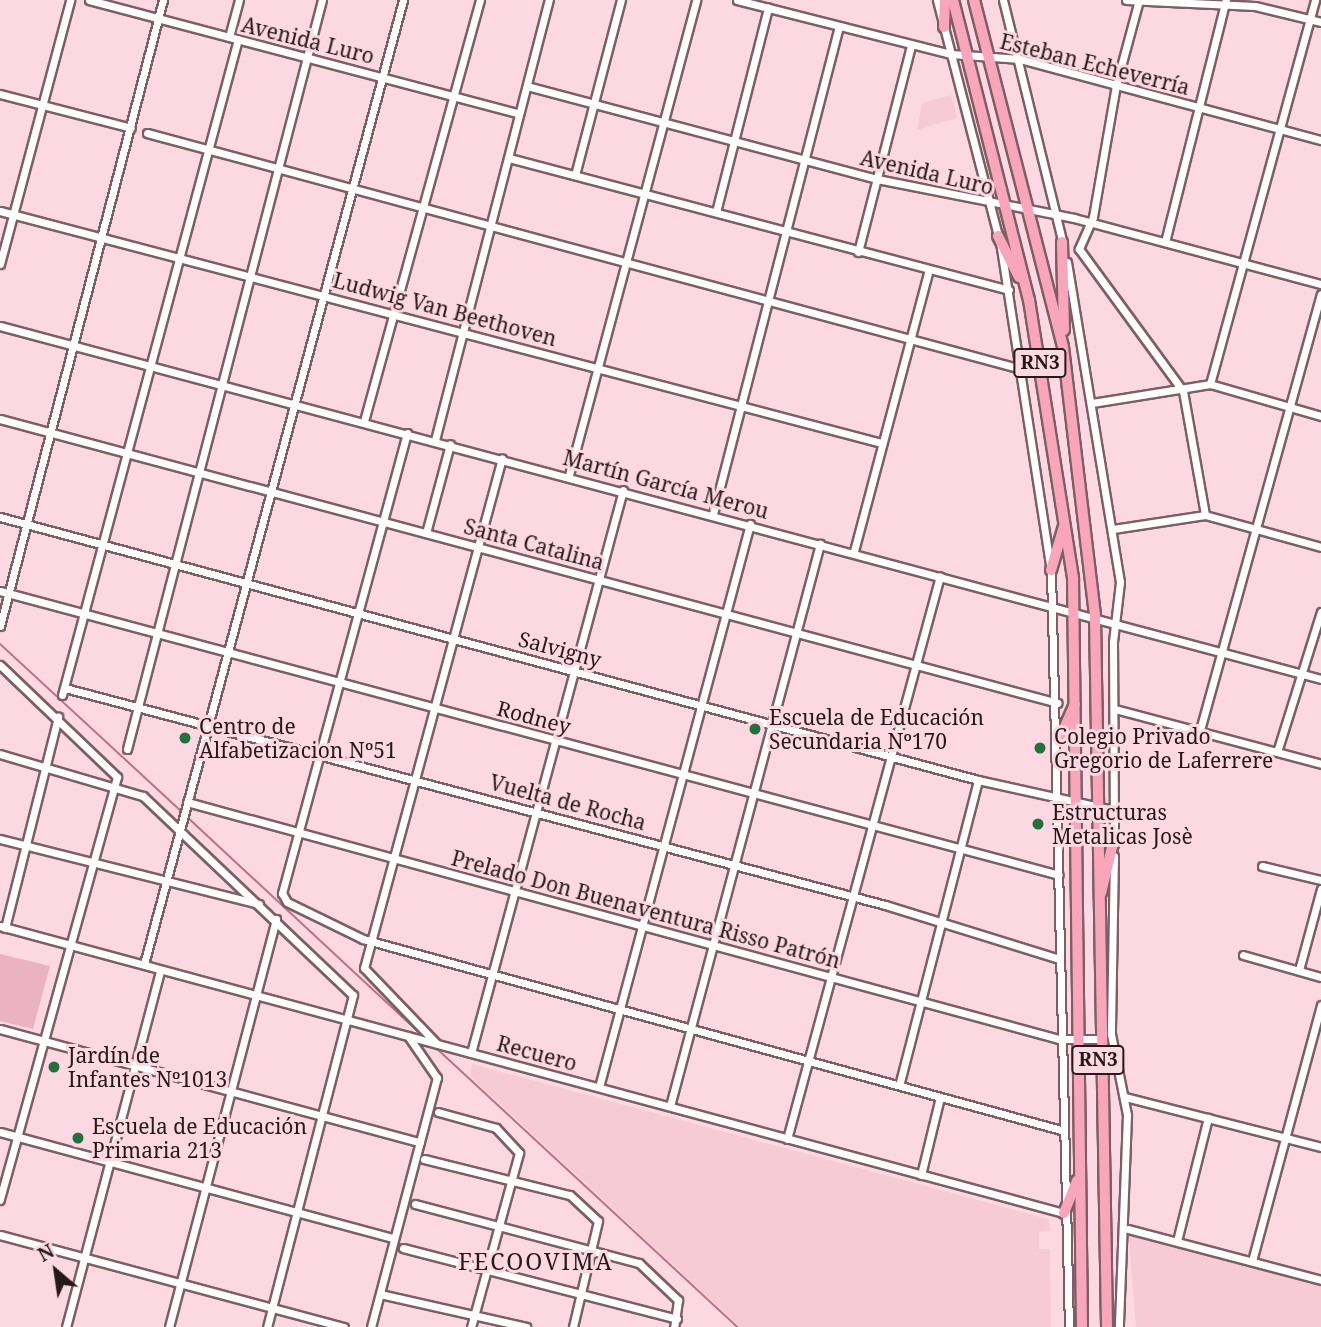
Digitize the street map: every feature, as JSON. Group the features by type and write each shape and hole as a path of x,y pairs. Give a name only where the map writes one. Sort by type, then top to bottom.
{"highway":[{"path":"944,26 945,0"},
{"name":"RN3","path":"953,0 1008,208 1027,292 1065,520 1076,613 1082,1327"},
{"name":"RN3","path":"974,0 1032,209 1063,347 1095,617 1097,1039 1107,1327"},
{"path":"998,236 1027,292"},
{"path":"1062,242 1063,347"},
{"path":"1051,570 1065,520"},
{"path":"1059,740 1076,702"},
{"path":"1097,912 1114,839"},
{"path":"1065,1213 1081,1165"}],"street":[{"path":"0,264 70,0"},
{"name":"Avenida Luro","path":"89,0 519,114"},
{"path":"0,626 163,0"},
{"path":"229,37 240,0"},
{"path":"127,749 322,0"},
{"path":"144,964 351,185 403,0"},
{"path":"364,421 480,0"},
{"path":"435,440 549,0"},
{"path":"575,175 621,0"},
{"path":"569,475 696,0"},
{"name":"Esteban Echeverría","path":"737,0 754,2 768,8 951,54 990,54 1020,59 1321,140"},
{"path":"937,0 991,207 1009,290 1051,570 1059,740 1059,1039 1069,1327"},
{"path":"1003,0 1057,214 1113,529 1118,622 1111,1034 1125,1097 1128,1229 1119,1327"},
{"path":"1126,0 1225,3 1321,22"},
{"path":"1210,384 1315,0"},
{"path":"1139,2 1116,85 1090,223 1079,240 1081,257 1182,391 1205,515"},
{"path":"1165,242 1225,3"},
{"path":"716,212 737,141 768,8"},
{"path":"713,514 839,26"},
{"path":"85,615 238,40"},
{"path":"858,252 911,45"},
{"name":"Avenida Luro","path":"527,86 877,180 991,207 1032,209 1057,214 1321,284"},
{"path":"0,94 131,128"},
{"path":"148,133 422,204 626,264 1021,369"},
{"path":"509,158 1009,290"},
{"name":"Ludwig Van Beethoven","path":"0,211 881,443"},
{"path":"854,551 929,270"},
{"path":"1200,730 1321,295"},
{"name":"Martín García Merou","path":"0,326 854,551 1321,679"},
{"path":"1092,403 1182,391 1210,384 1321,416"},
{"name":"Santa Catalina","path":"0,419 1058,703"},
{"path":"407,433 283,897 371,942 620,1006 1061,1130"},
{"path":"426,533 450,444"},
{"path":"437,1044 364,968 502,458"},
{"path":"471,1053 623,490"},
{"path":"1113,529 1205,515 1321,547"},
{"name":"Salvigny","path":"0,517 978,780 1113,810"},
{"path":"599,1087 750,524"},
{"path":"670,1106 820,544"},
{"path":"787,1139 940,576"},
{"name":"Rodney","path":"0,591 1059,875"},
{"path":"1277,752 1321,612"},
{"name":"Vuelta de Rocha","path":"85,615 64,691 138,706 735,864 853,896 940,927 1059,959"},
{"path":"0,665 114,769 116,785 0,1200"},
{"path":"1115,709 1321,764"},
{"path":"3,927 58,717"},
{"path":"0,754 116,785 143,796 351,992 350,1019 267,1327"},
{"path":"900,1083 978,780"},
{"name":"Prelado Don Buenaventura Risso Patrón","path":"187,802 299,835 1059,1039 1097,1039"},
{"path":"0,839 166,884 259,904"},
{"path":"1262,866 1321,880"},
{"path":"1299,970 1321,889"},
{"path":"169,1327 276,919"},
{"name":"Recuero","path":"3,927 1065,1213"},
{"path":"1243,955 1321,977"},
{"path":"66,1327 160,970"},
{"path":"1252,1261 1321,1005"},
{"path":"0,1029 420,1142"},
{"path":"371,1327 437,1073 408,1036"},
{"path":"921,1175 940,1097"},
{"path":"1125,1097 1321,1147"},
{"path":"439,1112 496,1128 519,1153 471,1327"},
{"path":"1177,1241 1208,1118"},
{"path":"0,1132 394,1238"},
{"path":"424,1159 570,1195 600,1226 573,1327"},
{"path":"403,1248 582,1293 676,1323 680,1305 645,1266 594,1248 415,1204"},
{"path":"1128,1229 1321,1280"},
{"path":"0,1235 344,1327"},
{"path":"380,1294 526,1327"}],"shaded area":[{"path":"951,95 957,118 917,130 922,103"},
{"path":"0,954 50,966 33,1029 0,1021"},
{"path":"472,1064 1049,1219 1050,1231 1039,1232 1039,1249 1050,1249 1051,1327 740,1327 470,1076"},
{"path":"1128,1229 1321,1280 1321,1327 1136,1327"}],"waterway":[{"path":"0,644 182,812"},
{"path":"186,816 423,1036"},
{"path":"435,1047 737,1327"}],"place":[{"name":"Escuela de Educación Secundaria Nº170","path":"755,729"},
{"name":"Centro de Alfabetizacion Nº51","path":"185,738"},
{"name":"Colegio Privado Gregorio de Laferrere","path":"1040,748"},
{"name":"Estructuras Metalicas Josè","path":"1038,824"},
{"name":"Jardín de Infantes Nº1013","path":"54,1067"},
{"name":"Escuela de Educación Primaria 213","path":"78,1138"}],"district":[{"name":"FECOOVIMA","path":"536,1261"}]}
